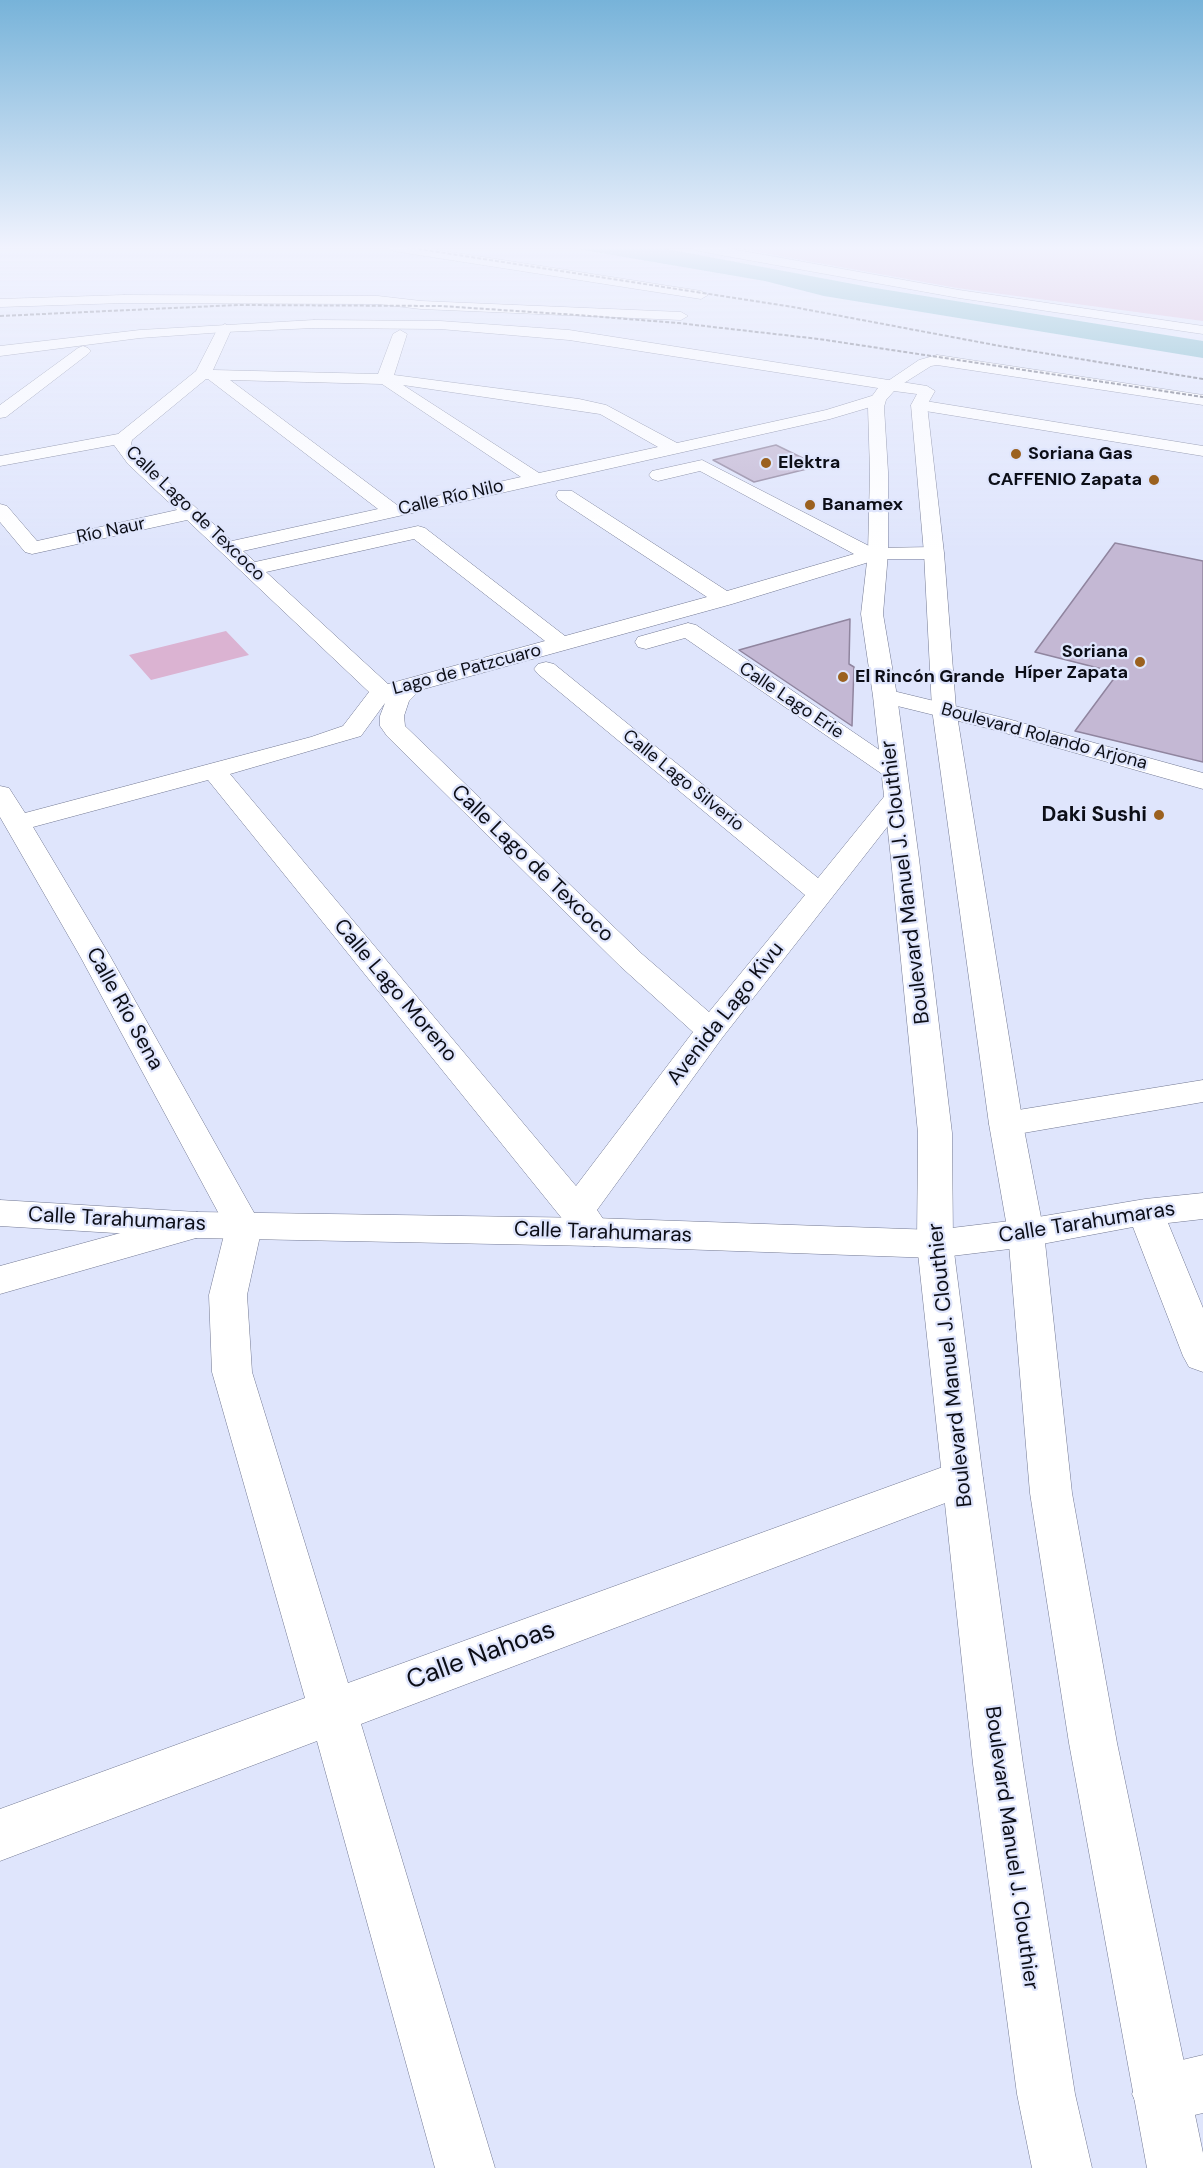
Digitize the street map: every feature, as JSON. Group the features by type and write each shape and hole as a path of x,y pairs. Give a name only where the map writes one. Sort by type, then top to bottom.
{"street":[{"path":"0,351 23,348"},
{"path":"0,360 104,348"},
{"name":"Calle Lago de Texcoco","path":"216,348 207,374 124,438 122,444 126,451 251,569 388,704 392,726 396,731 631,960 711,1031"},
{"path":"385,379 394,348"},
{"path":"583,348 1203,436"},
{"path":"652,348 1203,451"},
{"path":"0,412 83,351"},
{"path":"1178,2168 1182,2089 1093,1743 1051,1493 1026,1233 1006,1124 946,721 934,553 904,395 931,360 1203,400"},
{"path":"207,374 385,379 447,384 599,408 673,448"},
{"path":"207,374 393,511"},
{"path":"385,379 536,478"},
{"name":"Calle Río Nilo","path":"228,548 830,414 904,395"},
{"name":"Boulevard Manuel J. Clouthier","path":"904,395 876,407 879,472 872,614 905,859 935,1133 935,1244 962,1478 998,1764 1046,2094 1062,2168"},
{"path":"0,461 124,438"},
{"path":"645,477 702,465 875,554"},
{"path":"588,490 565,495 724,599"},
{"name":"Río Naur","path":"0,510 32,548 191,513"},
{"name":"Calle Río Nilo","path":"251,569 418,532 562,644"},
{"name":"Lago de Patzcuaro","path":"388,704 398,699 412,685 724,599 875,554 934,553"},
{"name":"Lago de Patzcuaro","path":"546,669 687,630"},
{"name":"Calle Lago Erie","path":"687,630 895,785"},
{"name":"Calle Lago Silverio","path":"546,669 820,893"},
{"path":"19,823 352,731 388,704"},
{"name":"Boulevard Rolando Arjona","path":"886,707 1203,781"},
{"name":"Boulevard Rolando Arjona","path":"946,721 1203,803"},
{"name":"Calle Lago Moreno","path":"213,770 586,1221"},
{"name":"Avenida Lago Kivu","path":"586,1221 711,1031 820,893 895,785"},
{"name":"Calle Río Sena","path":"0,794 19,823 149,1053 244,1227"},
{"path":"1006,1124 1203,1091"},
{"name":"Calle Tarahumaras","path":"0,1213 244,1227 586,1221 935,1244 1026,1233 1145,1212 1203,1206"},
{"path":"1145,1212 1203,1356"},
{"path":"0,1280 197,1225"},
{"path":"244,1227 228,1295 232,1371 465,2168"},
{"name":"Calle Nahoas","path":"0,1835 962,1478"}],"shaded area":[{"path":"226,631 249,655 151,680 129,655"}],"water":[{"path":"1143,348 1203,348 1203,358"}],"building":[{"name":"Elektra","path":"776,445 819,466 754,482 713,460"},
{"name":"Soriana Híper Zapata","path":"1115,543 1203,561 1203,762 1075,731 1118,673 1035,652"},
{"path":"850,619 849,664 854,667 852,726 739,650"}],"railway":[{"path":"880,348 1203,397"},
{"path":"1013,348 1203,379"}],"place":[{"name":"Soriana Gas","path":"1016,454"},
{"name":"Elektra","path":"766,463"},
{"name":"CAFFENIO Zapata","path":"1154,480"},
{"name":"Banamex","path":"810,505"},
{"name":"Soriana Híper Zapata","path":"1140,662"},
{"name":"El Rincón Grande","path":"843,677"},
{"name":"Daki Sushi","path":"1159,815"}]}
